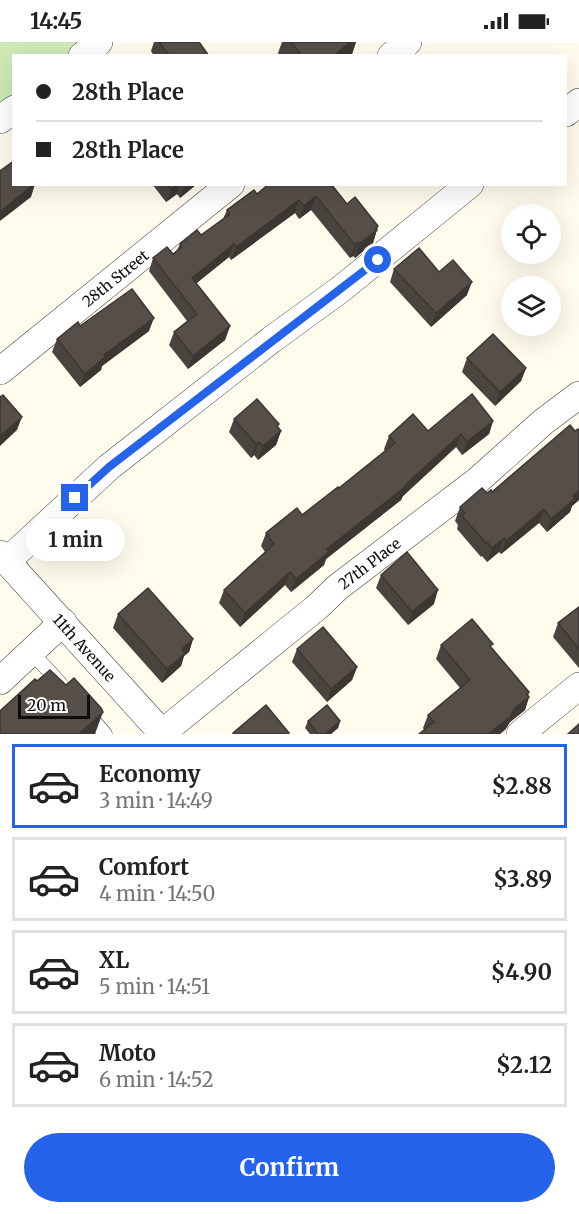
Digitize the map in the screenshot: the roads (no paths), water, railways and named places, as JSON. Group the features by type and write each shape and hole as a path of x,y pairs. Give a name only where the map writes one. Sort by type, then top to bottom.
{"street":[{"path":"84,54 99,42"},
{"path":"394,54 408,42"},
{"path":"567,112 579,102"},
{"path":"0,120 12,111"},
{"name":"28th Street","path":"0,371 229,186"},
{"path":"3,558 109,467 271,340 341,289 468,186"},
{"name":"27th Place","path":"163,734 317,607 338,587 477,481 579,395"},
{"name":"11th Avenue","path":"3,558 163,734"},
{"path":"0,681 63,622"},
{"path":"520,734 579,686"}],"lane":[{"path":"33,652 105,734"}]}
